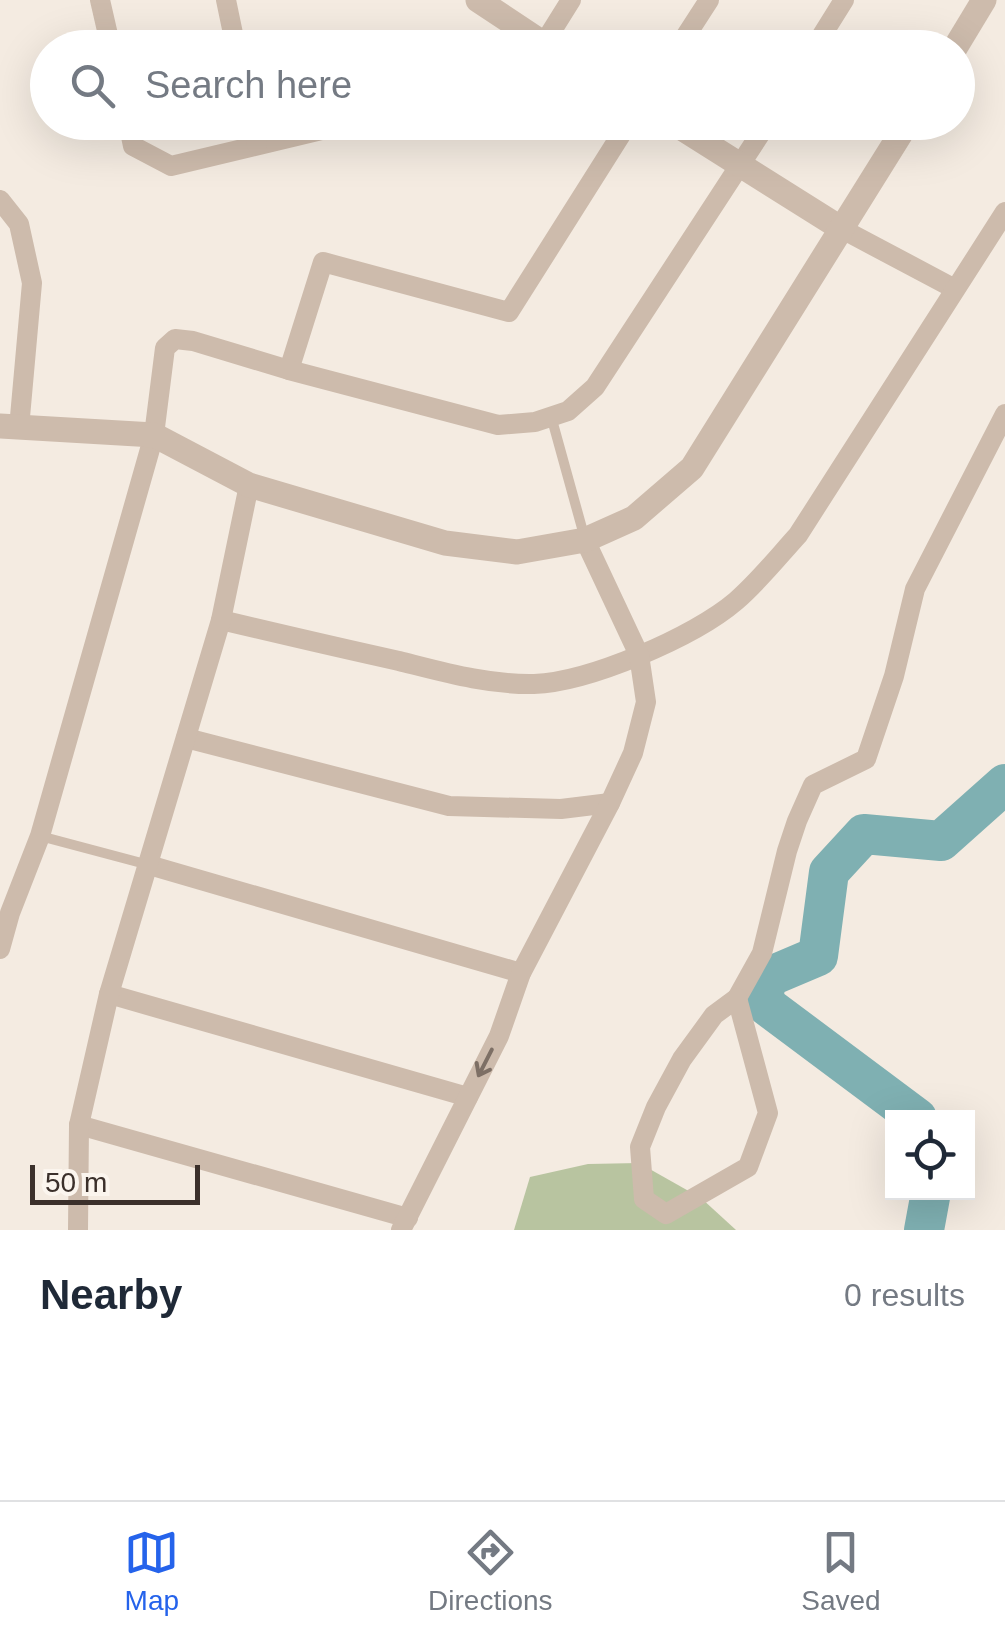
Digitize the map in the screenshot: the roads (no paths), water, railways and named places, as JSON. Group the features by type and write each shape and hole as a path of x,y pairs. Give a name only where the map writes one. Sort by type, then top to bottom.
{"street":[{"path":"100,0 107,30"},
{"path":"226,0 232,30"},
{"path":"478,0 522,30"},
{"path":"554,30 571,0"},
{"path":"690,30 709,0"},
{"path":"825,30 844,0"},
{"path":"965,30 984,0"},
{"path":"132,140 133,146 171,166 279,140"},
{"path":"257,140 258,145"},
{"path":"290,370 323,262 509,312 617,140"},
{"path":"701,140 842,229 955,289"},
{"path":"0,949 5,911 40,836 154,435 165,348 176,340 193,342 498,425 534,422 568,410 596,387 757,140"},
{"path":"0,200 19,224 32,283 9,427 154,435 249,486 445,543 517,552 585,540 634,518 692,468 897,140"},
{"path":"221,620 485,681 536,684 588,673 702,627 763,575 798,534 1005,212"},
{"path":"737,998 768,1113 748,1167 666,1214 644,1200 640,1146 656,1107 682,1059 714,1014 737,998 762,953 787,851 813,785 866,759 894,676 915,589 1005,414"},
{"path":"78,1230 79,1125 109,994 221,620 249,486"},
{"path":"79,1125 404,1224 500,1036 521,973 633,753 646,702 639,655 585,540"},
{"path":"186,738 450,806 562,808 610,803"},
{"path":"148,864 521,973"},
{"path":"109,994 468,1097"}],"lane":[{"path":"551,416 585,540"},
{"path":"40,836 148,864"}],"waterway":[{"path":"906,1110 763,1003 766,978 818,956 829,872 864,834 941,841 1005,784"},
{"path":"924,1230 930,1200"}]}
